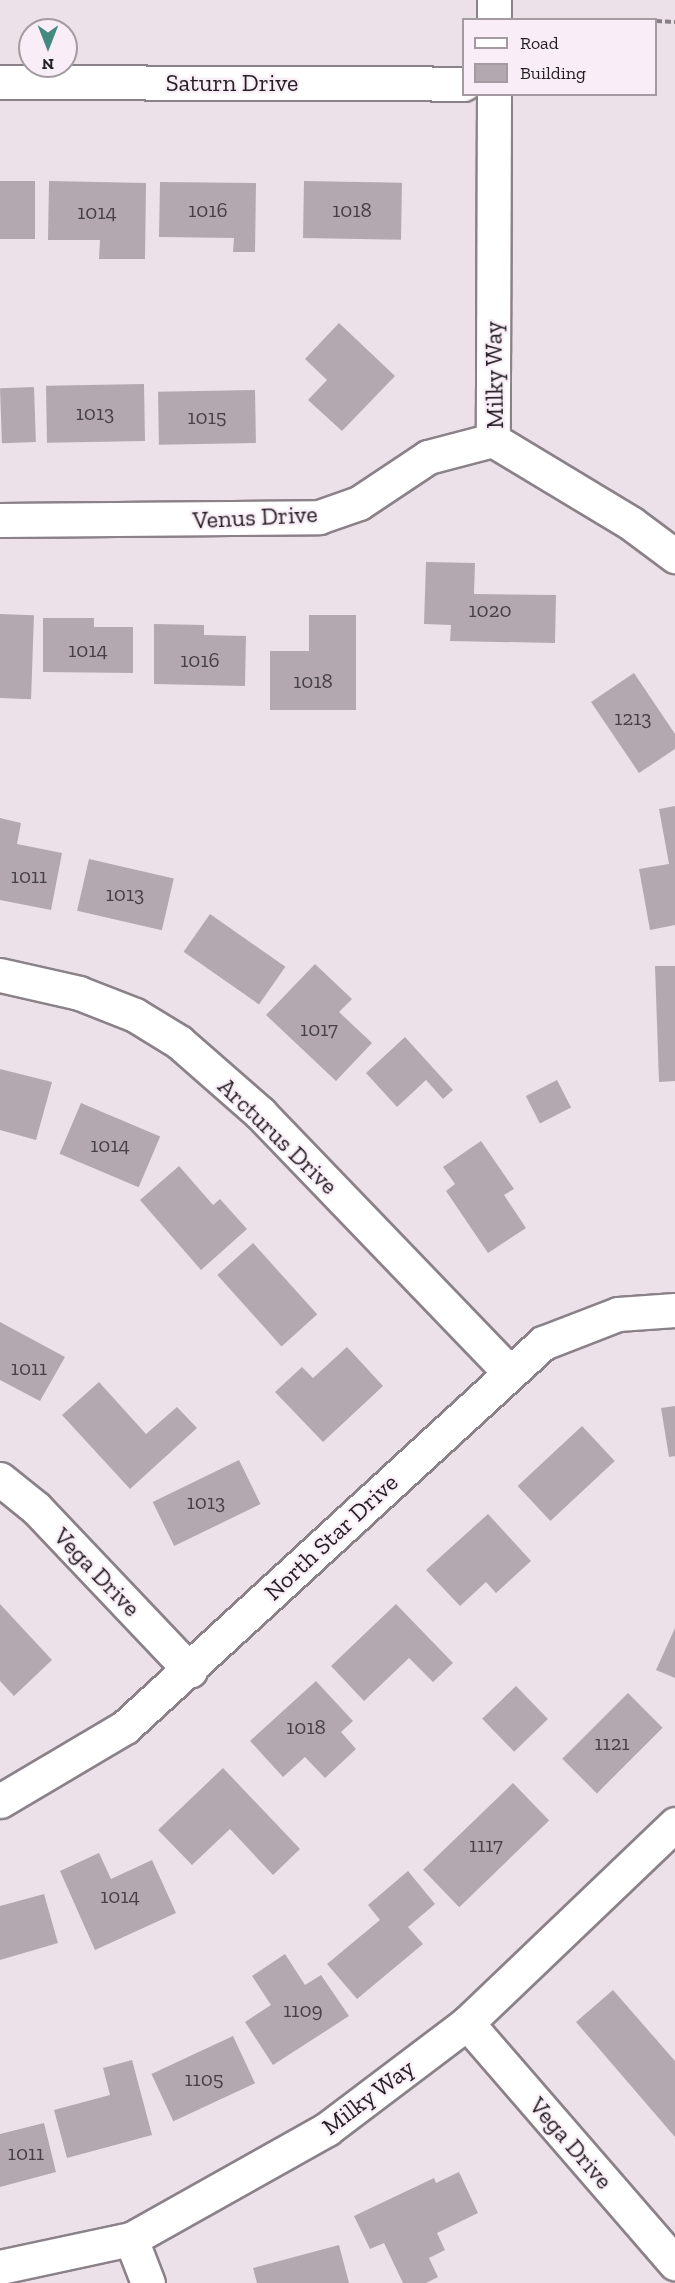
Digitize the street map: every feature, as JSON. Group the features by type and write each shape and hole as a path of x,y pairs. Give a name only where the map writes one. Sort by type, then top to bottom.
{"street":[{"path":"494,0 494,18"},
{"name":"Saturn Drive","path":"0,82 462,84"},
{"name":"Milky Way","path":"494,96 493,440 632,524 675,556"},
{"name":"Venus Drive","path":"0,520 319,517 359,503 428,457 493,440"},
{"name":"Arcturus Drive","path":"0,975 79,993 135,1015 178,1042 260,1113 508,1371"},
{"name":"North Star Drive","path":"0,1801 125,1727 190,1670 508,1371 543,1343 585,1323 618,1314 675,1310"},
{"name":"Vega Drive","path":"0,1479 36,1508 190,1670"},
{"name":"Milky Way","path":"0,2268 131,2239 327,2129 466,2023 675,1824"},
{"name":"Vega Drive","path":"466,2023 675,2263"},
{"path":"131,2239 148,2283"}],"path":[{"path":"657,21 675,22"}],"building":[{"path":"0,181 35,181 35,239 0,239"},
{"path":"49,181 146,183 145,259 99,259 100,240 48,240"},
{"path":"304,181 402,183 401,240 303,238"},
{"path":"160,182 256,183 255,252 233,252 234,238 159,237"},
{"path":"339,323 395,376 342,431 308,400 327,380 305,359"},
{"path":"144,384 145,441 47,443 46,386"},
{"path":"34,387 36,442 2,443 0,388"},
{"path":"255,390 256,443 159,445 158,392"},
{"path":"426,562 475,563 474,594 556,595 555,643 450,641 451,625 424,624"},
{"path":"0,614 34,615 31,699 0,698"},
{"path":"309,615 356,615 356,710 270,710 270,651 309,651"},
{"path":"43,618 94,618 94,627 133,627 133,673 43,672"},
{"path":"154,624 204,625 204,635 246,636 245,686 154,684"},
{"path":"634,673 675,734 675,749 639,773 591,702"},
{"path":"675,806 675,925 650,930 639,869 669,864 659,809"},
{"path":"0,818 21,823 17,844 62,853 51,910 0,900"},
{"path":"89,859 174,879 162,930 77,911"},
{"path":"210,914 285,967 259,1004 184,952"},
{"path":"315,964 352,999 339,1012 372,1043 336,1081 266,1015"},
{"path":"655,966 675,966 675,1081 659,1082"},
{"path":"405,1037 453,1090 443,1099 426,1080 397,1107 366,1073"},
{"path":"0,1069 52,1082 36,1140 0,1130"},
{"path":"557,1080 571,1108 540,1124 526,1096"},
{"path":"81,1103 160,1137 139,1187 60,1154"},
{"path":"481,1141 514,1189 504,1195 526,1228 488,1253 446,1191 455,1184 443,1167"},
{"path":"179,1166 213,1205 220,1199 247,1229 201,1270 140,1200"},
{"path":"253,1243 317,1314 282,1346 217,1275"},
{"path":"0,1322 65,1357 40,1401 0,1380"},
{"path":"347,1347 383,1386 323,1442 275,1392 302,1367 313,1378"},
{"path":"99,1382 146,1434 177,1407 197,1428 130,1489 62,1415"},
{"path":"675,1406 675,1456 669,1457 661,1408"},
{"path":"582,1426 615,1461 550,1521 518,1486"},
{"path":"239,1460 260,1504 174,1546 153,1502"},
{"path":"488,1514 531,1561 496,1593 486,1582 460,1606 426,1570"},
{"path":"0,1604 52,1660 14,1696 0,1681"},
{"path":"396,1604 453,1663 433,1682 409,1658 364,1701 331,1666"},
{"path":"675,1628 675,1678 656,1670"},
{"path":"316,1681 353,1721 341,1732 356,1749 325,1778 305,1757 283,1777 250,1741"},
{"path":"516,1686 548,1719 514,1752 482,1719"},
{"path":"628,1693 663,1728 597,1793 562,1759"},
{"path":"223,1768 300,1849 273,1875 230,1829 192,1865 158,1830"},
{"path":"513,1783 549,1820 459,1907 423,1870"},
{"path":"99,1853 111,1879 152,1860 176,1913 95,1950 60,1871"},
{"path":"408,1871 435,1904 408,1927 423,1944 357,1999 327,1964 380,1920 368,1905"},
{"path":"44,1894 58,1943 0,1960 0,1906"},
{"path":"285,1954 305,1985 321,1975 349,2016 273,2065 245,2022 271,2005 252,1976"},
{"path":"613,1990 675,2061 675,2137 576,2022"},
{"path":"233,2036 255,2083 173,2121 151,2074"},
{"path":"132,2060 152,2135 67,2158 54,2110 110,2095 103,2068"},
{"path":"44,2123 56,2172 0,2187 0,2134"},
{"path":"459,2172 478,2213 437,2233 445,2250 429,2258 438,2277 426,2283 403,2283 384,2243 370,2249 354,2216 434,2178 436,2183"},
{"path":"339,2245 349,2283 257,2283 253,2268"}]}
